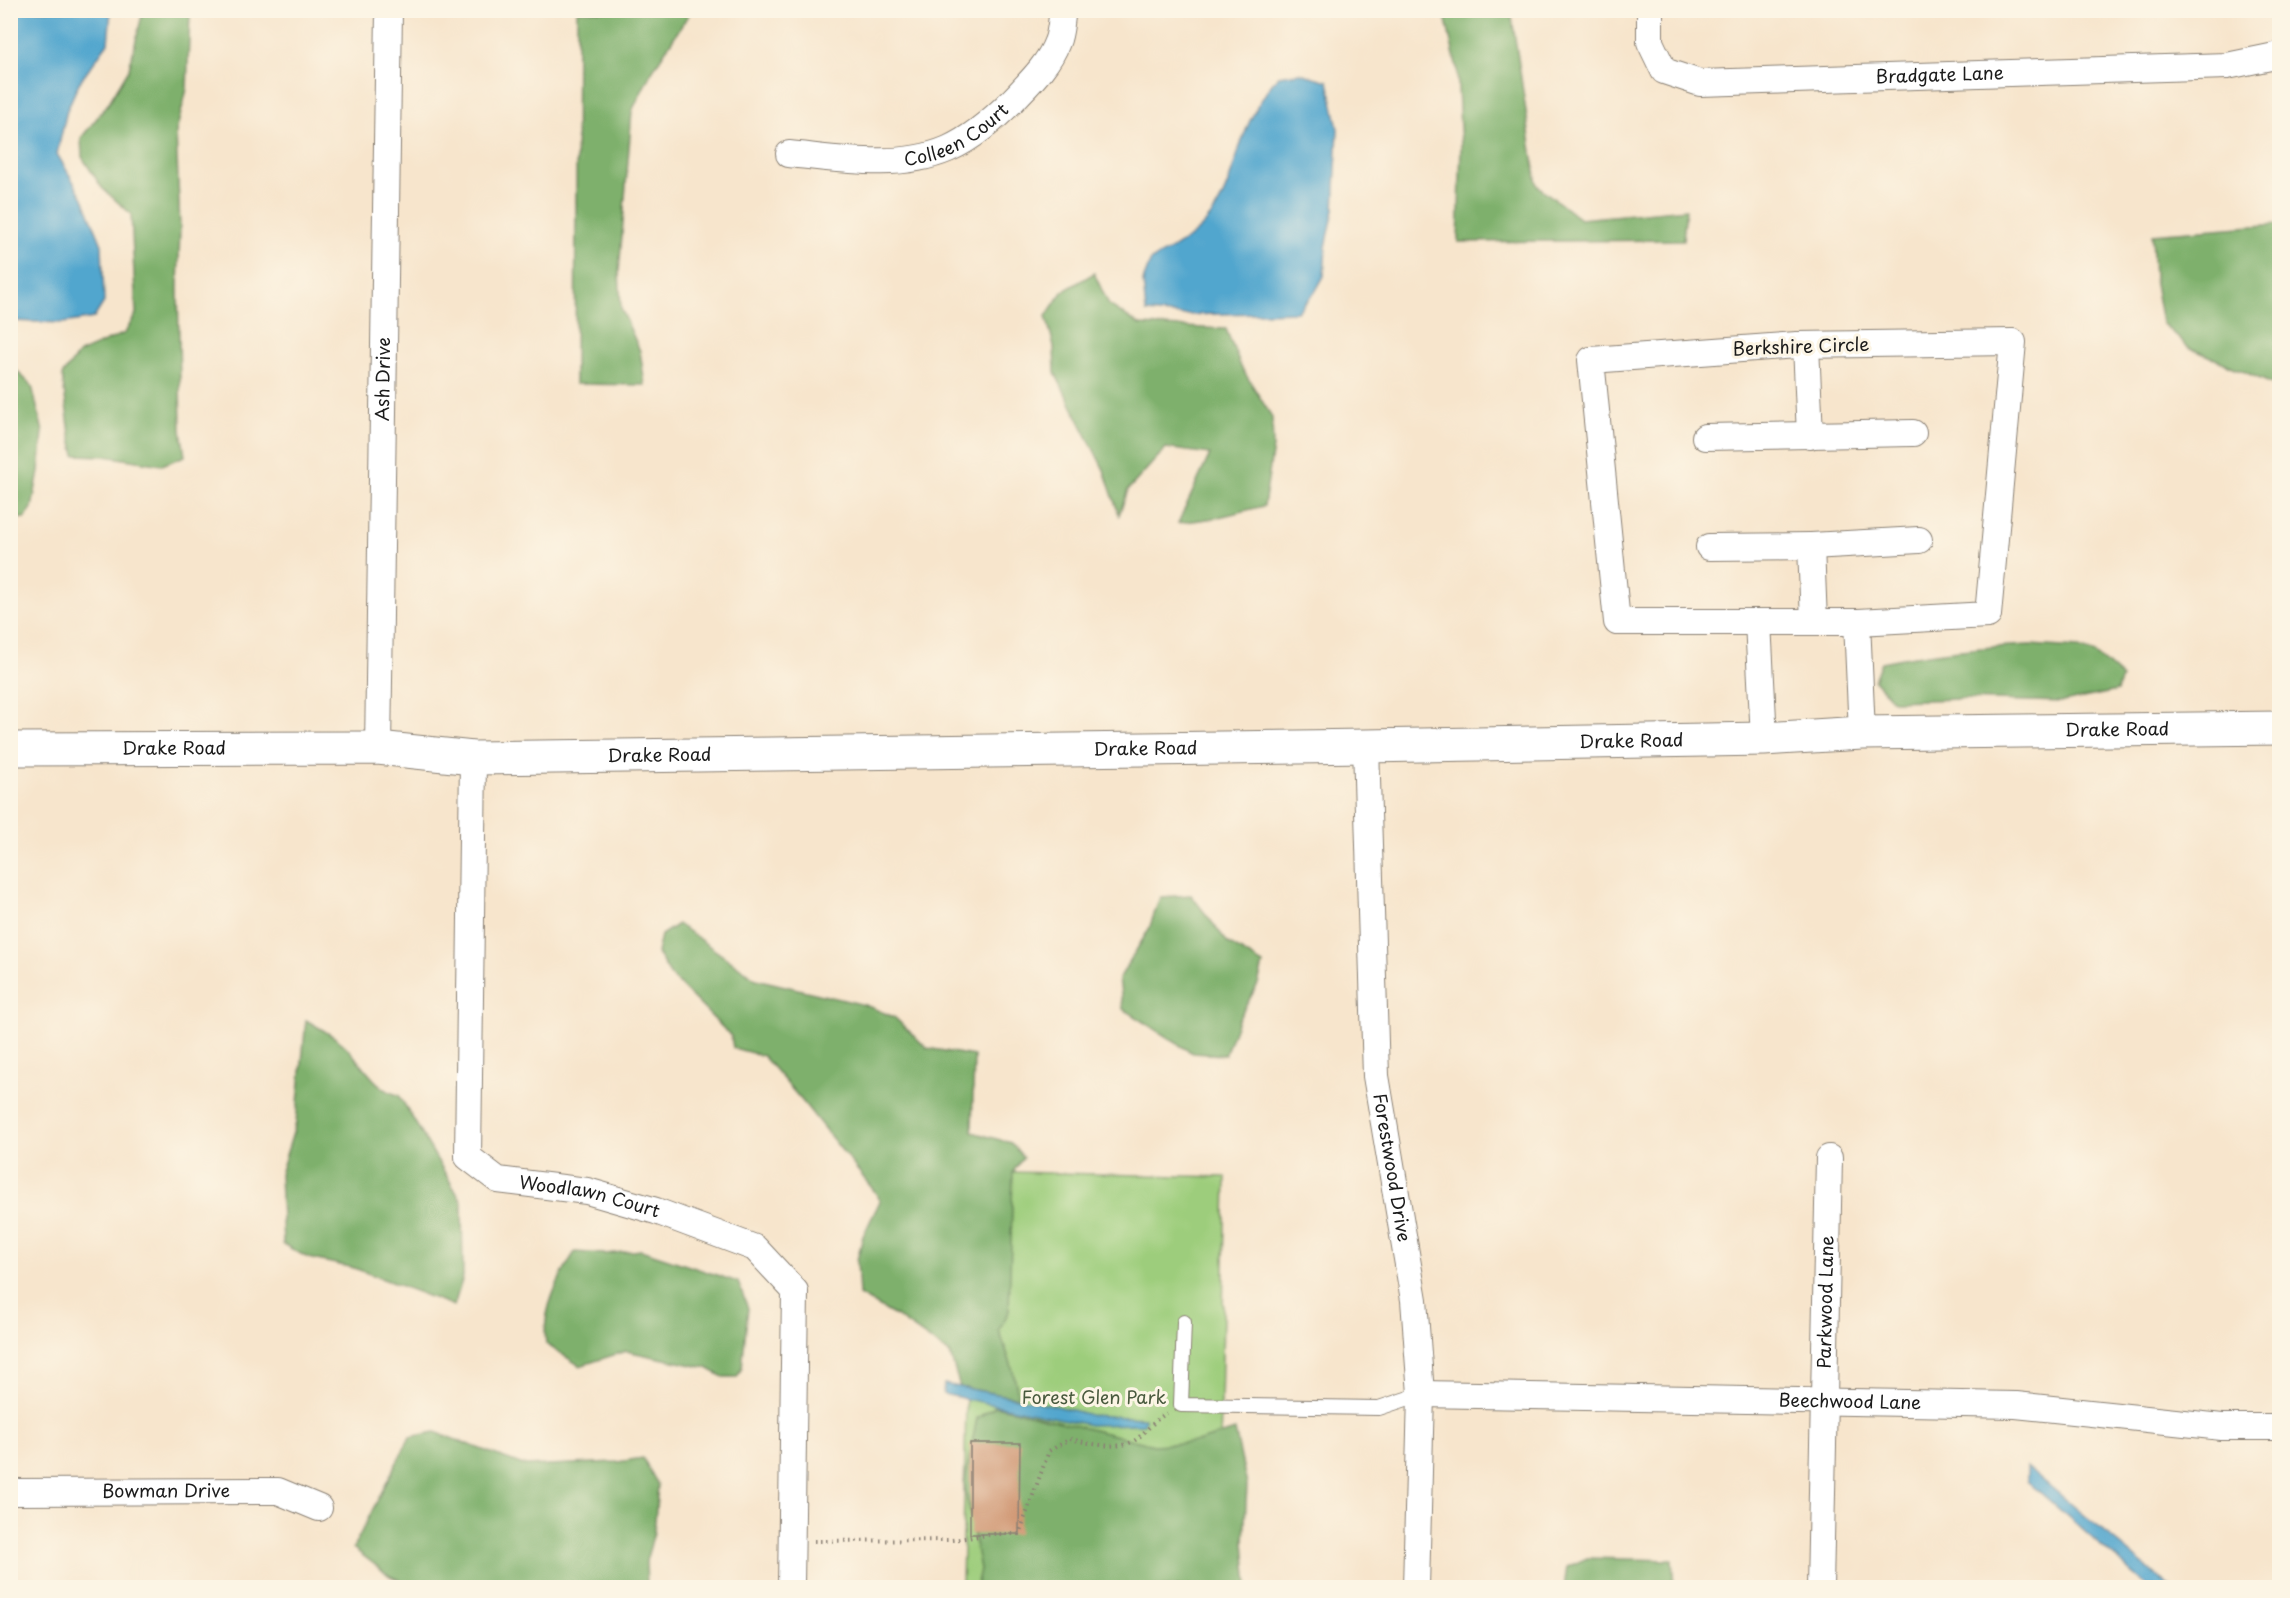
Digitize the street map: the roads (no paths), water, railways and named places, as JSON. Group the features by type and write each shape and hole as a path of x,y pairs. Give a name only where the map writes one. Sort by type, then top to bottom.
{"street":[{"name":"Ash Drive","path":"378,748 389,10"},
{"name":"Colleen Court","path":"789,154 855,160 898,159 927,156 948,149 995,118 1035,78 1057,42 1063,10"},
{"name":"Bradgate Lane","path":"1650,10 1650,42 1664,71 1700,83 2227,66 2280,55"},
{"name":"Berkshire Circle","path":"1758,622 1617,622 1591,360 1806,345 2013,342 1988,615 1857,622"},
{"path":"1806,345 1810,436"},
{"path":"1706,438 1913,433"},
{"path":"1709,547 1811,546 1919,540"},
{"path":"1811,546 1814,622"},
{"path":"1764,739 1758,622 1857,622 1862,733"},
{"name":"Drake Road","path":"10,749 378,748 473,758 1365,746 1764,739 1862,733 2280,728"},
{"name":"Forestwood Drive","path":"1365,746 1376,1076 1414,1300 1420,1394 1416,1587"},
{"name":"Woodlawn Court","path":"473,758 468,1157 498,1180 587,1191 656,1211 755,1248 795,1291 791,1587"},
{"name":"Parkwood Lane","path":"1820,1587 1829,1158"},
{"name":"Beechwood Lane","path":"1420,1394 2016,1406 2222,1427 2280,1427"},
{"name":"Bowman Drive","path":"10,1492 278,1491 319,1508"}],"lane":[{"path":"1184,1322 1181,1405 1379,1408 1420,1394"}],"water":[{"path":"11,10 111,11 108,43 79,83 67,110 57,154 83,198 102,245 104,302 94,318 63,323 11,321"},
{"path":"1300,73 1328,81 1338,129 1334,210 1326,247 1324,276 1315,292 1297,312 1183,315 1146,312 1143,281 1151,260 1174,248 1207,221 1224,193 1245,131 1262,99 1278,76"},
{"path":"944,1384 1053,1405 1090,1415 1145,1418 1144,1424 1090,1425 943,1394"},
{"path":"2027,1467 2170,1587 2148,1587 2027,1481"}],"park label":[{"name":"Forest Glen Park","path":"1094,1398"}]}
